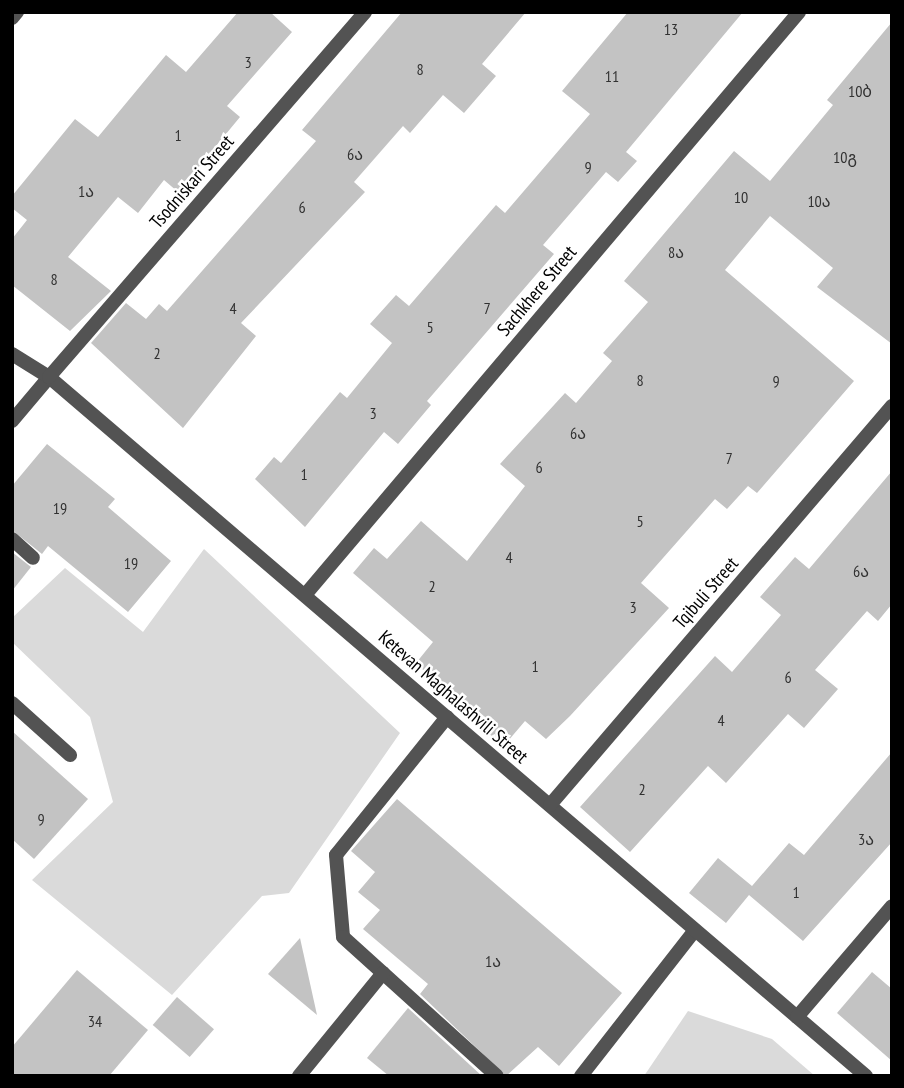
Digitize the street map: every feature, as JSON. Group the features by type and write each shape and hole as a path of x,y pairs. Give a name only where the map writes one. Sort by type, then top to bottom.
{"street":[{"path":"12,18 17,12"},
{"name":"Tsodniskari Street","path":"12,421 365,12"},
{"name":"Sachkhere Street","path":"305,596 799,12"},
{"name":"Ketevan Maghalashvili Street","path":"12,354 49,377 866,1076"},
{"name":"Tqibuli Street","path":"550,805 892,406"},
{"path":"12,539 33,558"},
{"path":"12,703 70,755"},
{"path":"447,717 336,855 344,937 497,1076"},
{"path":"797,1017 892,906"},
{"path":"581,1076 695,930"},
{"path":"299,1076 383,973"}],"shaded area":[{"path":"204,549 400,733 289,893 262,896 172,995 32,880 113,802 90,717 12,642 12,618 65,568 143,632"},
{"path":"688,1011 772,1039 815,1076 644,1076"}],"building":[{"path":"238,12 270,12 292,32 227,106 240,117 178,192 164,180 138,213 118,197 68,257 111,291 70,331 12,285 12,239 27,220 12,208 12,196 75,119 98,137 166,55 186,72"},
{"path":"402,12 526,12 482,64 496,76 464,113 443,95 410,133 403,126 354,182 365,192 241,323 256,336 183,428 91,343 126,303 146,319 159,304 167,311 316,141 302,130"},
{"path":"628,12 743,12 626,152 637,161 618,182 606,172 543,245 554,254 427,401 431,405 398,444 384,432 305,527 255,479 274,457 281,463 340,392 347,398 392,343 370,324 396,295 409,306 496,205 505,213 590,114 562,91"},
{"path":"892,22 892,344 817,287 833,268 770,216 725,270 854,381 757,493 748,486 727,509 715,499 641,583 669,608 570,716 546,739 525,721 503,747 416,663 433,642 353,573 374,548 387,559 421,521 467,561 525,486 500,464 565,393 576,403 612,361 603,353 648,302 624,281 734,151 770,181 833,105 827,100"},
{"path":"47,444 115,499 108,507 171,561 128,612 48,546 42,554 12,530 12,486"},
{"path":"892,471 892,604 878,621 867,611 815,670 838,689 804,728 788,714 726,783 708,766 630,852 580,807 715,656 732,672 781,615 760,597 795,557 809,569"},
{"path":"12,552 31,567 12,591"},
{"path":"12,731 88,799 34,859 12,839"},
{"path":"892,752 892,842 803,941 749,895 726,923 689,893 718,858 752,886 789,843 804,855"},
{"path":"397,799 622,993 559,1066 538,1047 506,1076 420,994 428,984 363,929 380,910 358,892 375,872 351,851"},
{"path":"300,938 317,1015 268,974"},
{"path":"77,970 148,1030 109,1076 12,1076 12,1047"},
{"path":"872,972 892,989 892,1061 837,1013"},
{"path":"177,997 214,1029 190,1057 153,1025"},
{"path":"408,1008 482,1076 389,1076 367,1058"}]}
